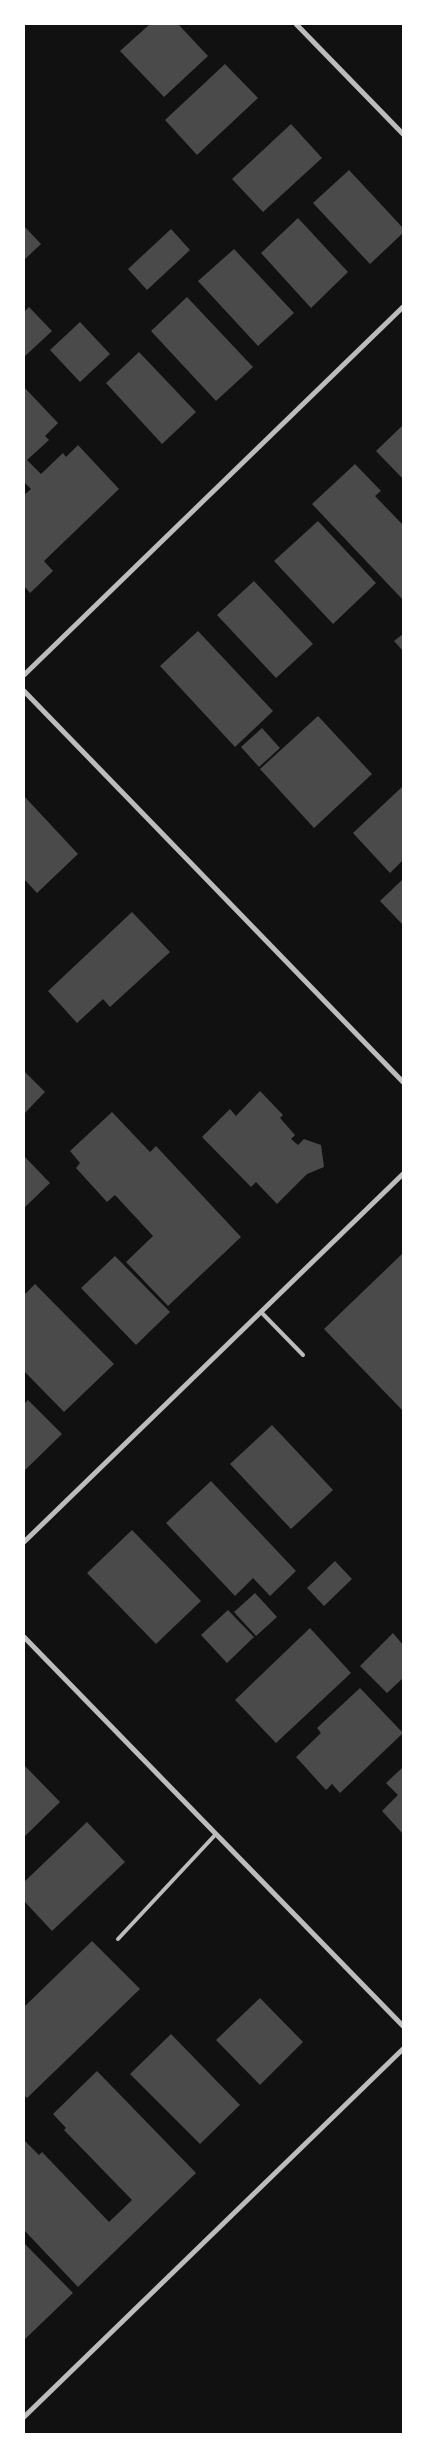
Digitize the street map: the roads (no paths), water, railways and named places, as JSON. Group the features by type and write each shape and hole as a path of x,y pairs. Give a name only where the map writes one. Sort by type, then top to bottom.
{"street":[{"path":"296,24 403,134"},
{"path":"24,675 403,307"},
{"path":"24,691 403,1082"},
{"path":"24,1542 403,1174"},
{"path":"24,1637 403,2026"},
{"path":"24,2417 403,2049"}],"lane":[{"path":"261,1312 304,1355"},
{"path":"118,1939 216,1834"}]}
